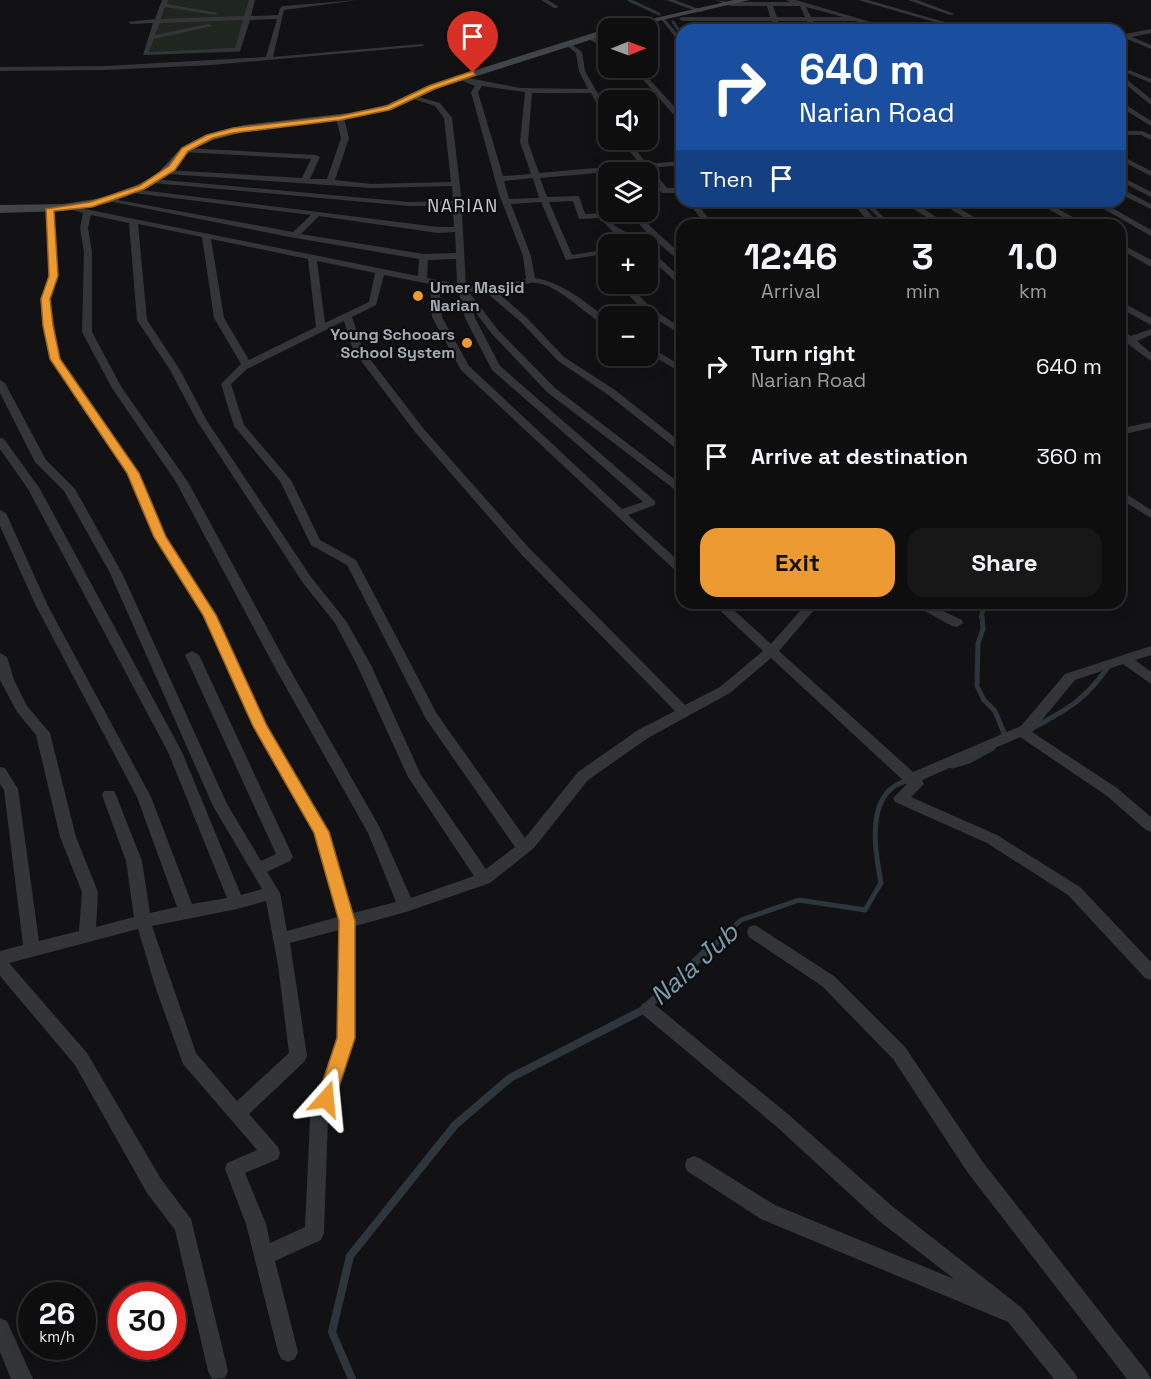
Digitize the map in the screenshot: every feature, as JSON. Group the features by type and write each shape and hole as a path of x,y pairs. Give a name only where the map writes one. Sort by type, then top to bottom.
{"main road":[{"path":"658,20 681,17 746,0"},
{"path":"0,209 70,208 107,200 153,181 167,172 185,150 223,133 340,118 389,107 458,78 598,35"}],"street":[{"path":"247,18 164,3 145,54 237,50 247,18 252,0"},
{"path":"269,58 284,0"},
{"path":"283,8 355,0"},
{"path":"544,0 556,7"},
{"path":"669,0 701,11"},
{"path":"718,0 730,4 802,4"},
{"path":"789,0 873,24"},
{"path":"861,0 947,24"},
{"path":"911,0 952,14"},
{"path":"811,6 821,3"},
{"path":"730,4 734,24"},
{"path":"769,4 776,24"},
{"path":"802,4 811,24"},
{"path":"131,22 280,17"},
{"path":"681,17 855,19"},
{"path":"681,17 686,24"},
{"path":"151,38 247,18"},
{"path":"662,19 676,35"},
{"path":"1126,37 1151,31"},
{"path":"1140,34 1151,37"},
{"path":"589,38 598,43"},
{"path":"1126,38 1151,47"},
{"path":"568,44 579,52 582,71 598,100"},
{"path":"0,69 87,70 422,46"},
{"path":"1129,72 1151,81"},
{"path":"458,78 508,90 593,91"},
{"path":"645,78 676,112"},
{"path":"1126,81 1151,103"},
{"path":"474,82 479,86 474,92 506,202 527,256 531,280"},
{"path":"529,92 525,110 524,142 535,176 569,258 598,252"},
{"path":"412,97 436,102 443,107 448,118 456,184 462,288 470,318 496,368 651,503 620,514"},
{"path":"1126,107 1151,124"},
{"path":"330,182 345,138 340,118"},
{"path":"1126,133 1147,133 1151,138"},
{"path":"185,150 316,157 305,181"},
{"path":"1126,160 1151,174"},
{"path":"658,165 676,163"},
{"path":"167,172 371,186 456,184"},
{"path":"500,179 598,172"},
{"path":"153,181 409,204 457,204"},
{"path":"1126,181 1151,195"},
{"path":"658,183 665,191 676,190"},
{"path":"133,191 438,230 458,229"},
{"path":"1126,193 1151,207"},
{"path":"506,202 576,198 582,217 605,215 611,227 623,234"},
{"path":"107,200 424,257 459,256"},
{"path":"696,207 705,219"},
{"path":"860,207 871,219"},
{"path":"915,207 935,219"},
{"path":"952,207 972,219"},
{"path":"1049,207 1072,219"},
{"path":"1105,207 1151,233"},
{"path":"70,208 462,288 491,292 538,280 569,296 598,316"},
{"path":"50,209 54,276 45,299 55,359 133,473 160,537 209,615 260,726 322,832 347,921 346,1038 319,1119 314,1233 264,1256"},
{"path":"87,212 84,228 88,252 87,332 117,388 182,482 315,729 375,832 406,906"},
{"path":"295,235 317,213"},
{"path":"133,221 142,320 175,370 208,430 308,580 340,621 364,665 415,777 484,879"},
{"path":"642,222 676,254"},
{"path":"206,236 219,318 248,365"},
{"path":"1126,249 1151,264"},
{"path":"422,280 424,257"},
{"path":"312,258 321,328"},
{"path":"658,260 676,277"},
{"path":"380,272 373,303 248,365 226,384 238,426 285,480 315,542 352,563 392,636 431,717 524,848"},
{"path":"434,283 437,317 465,368 676,565"},
{"path":"462,288 495,332 552,390 676,485"},
{"path":"491,292 524,320 561,359 611,392 676,443"},
{"path":"633,294 649,311 676,328"},
{"path":"1126,307 1151,321"},
{"path":"348,315 358,350 419,430 525,551 684,712"},
{"path":"1126,341 1151,332"},
{"path":"1126,342 1151,358"},
{"path":"658,355 676,366"},
{"path":"0,383 41,462 69,489 116,573 220,807 272,893 298,1056 238,1112"},
{"path":"1126,431 1151,424"},
{"path":"0,441 34,489 175,752 237,903"},
{"path":"1126,497 1151,515"},
{"path":"0,515 42,606 144,797 188,912"},
{"path":"724,609 917,784 900,798 992,839 1074,891 1151,973"},
{"path":"281,939 406,906 484,879 524,848 583,776 643,734 725,690 771,652 809,609"},
{"path":"928,609 957,623"},
{"path":"1023,733 1070,677 1151,650"},
{"path":"192,655 215,713 285,856 258,869"},
{"path":"0,657 7,680 22,709 43,733 68,837 90,892 87,935"},
{"path":"1125,659 1151,679"},
{"path":"911,779 1021,731 1112,792 1151,826"},
{"path":"0,772 32,949"},
{"path":"109,795 134,861 143,921 189,1058 238,1112 271,1153 234,1169 256,1224 288,1353"},
{"path":"0,958 143,921 237,903 272,893"},
{"path":"755,932 828,981 899,1053 975,1167 1140,1379"},
{"path":"0,964 81,1059 154,1186 184,1226 218,1371"},
{"path":"648,1009 783,1121 885,1213 1015,1315 1067,1379"},
{"path":"694,1164 768,1212 1015,1315"},
{"path":"0,1328 22,1379"}],"shaded area":[{"path":"168,0 251,0 240,52 148,55"}],"waterway":[{"path":"629,0 659,14"},
{"path":"673,22 676,26"},
{"path":"870,207 883,219"},
{"path":"981,617 983,609"},
{"path":"982,616 983,629 978,643 977,686 984,700 995,711 1006,738"},
{"name":"Nala Jub","path":"1033,728 1075,703 1092,688 1108,667"},
{"name":"Nala Jub","path":"952,766 969,761 993,748"},
{"name":"Nala Jub","path":"708,951 741,920 799,900 865,910 881,883 875,833 879,807 892,788 909,780"},
{"name":"Nala Jub","path":"352,1379 332,1332 350,1256 455,1125 510,1078 643,1010 709,949"}],"place":[{"name":"Umer Masjid Narian","path":"418,296"},
{"name":"Young Schooars School System","path":"467,343"}],"district":[{"name":"NARIAN","path":"463,205"}],"route":[{"path":"326,1099 346,1038 347,921 322,832 260,726 209,615 160,537 133,473 55,359 45,299 54,276 50,209 92,204 141,188 172,168 185,150 210,137 258,127 340,118 398,105 432,87 473,73"}]}
